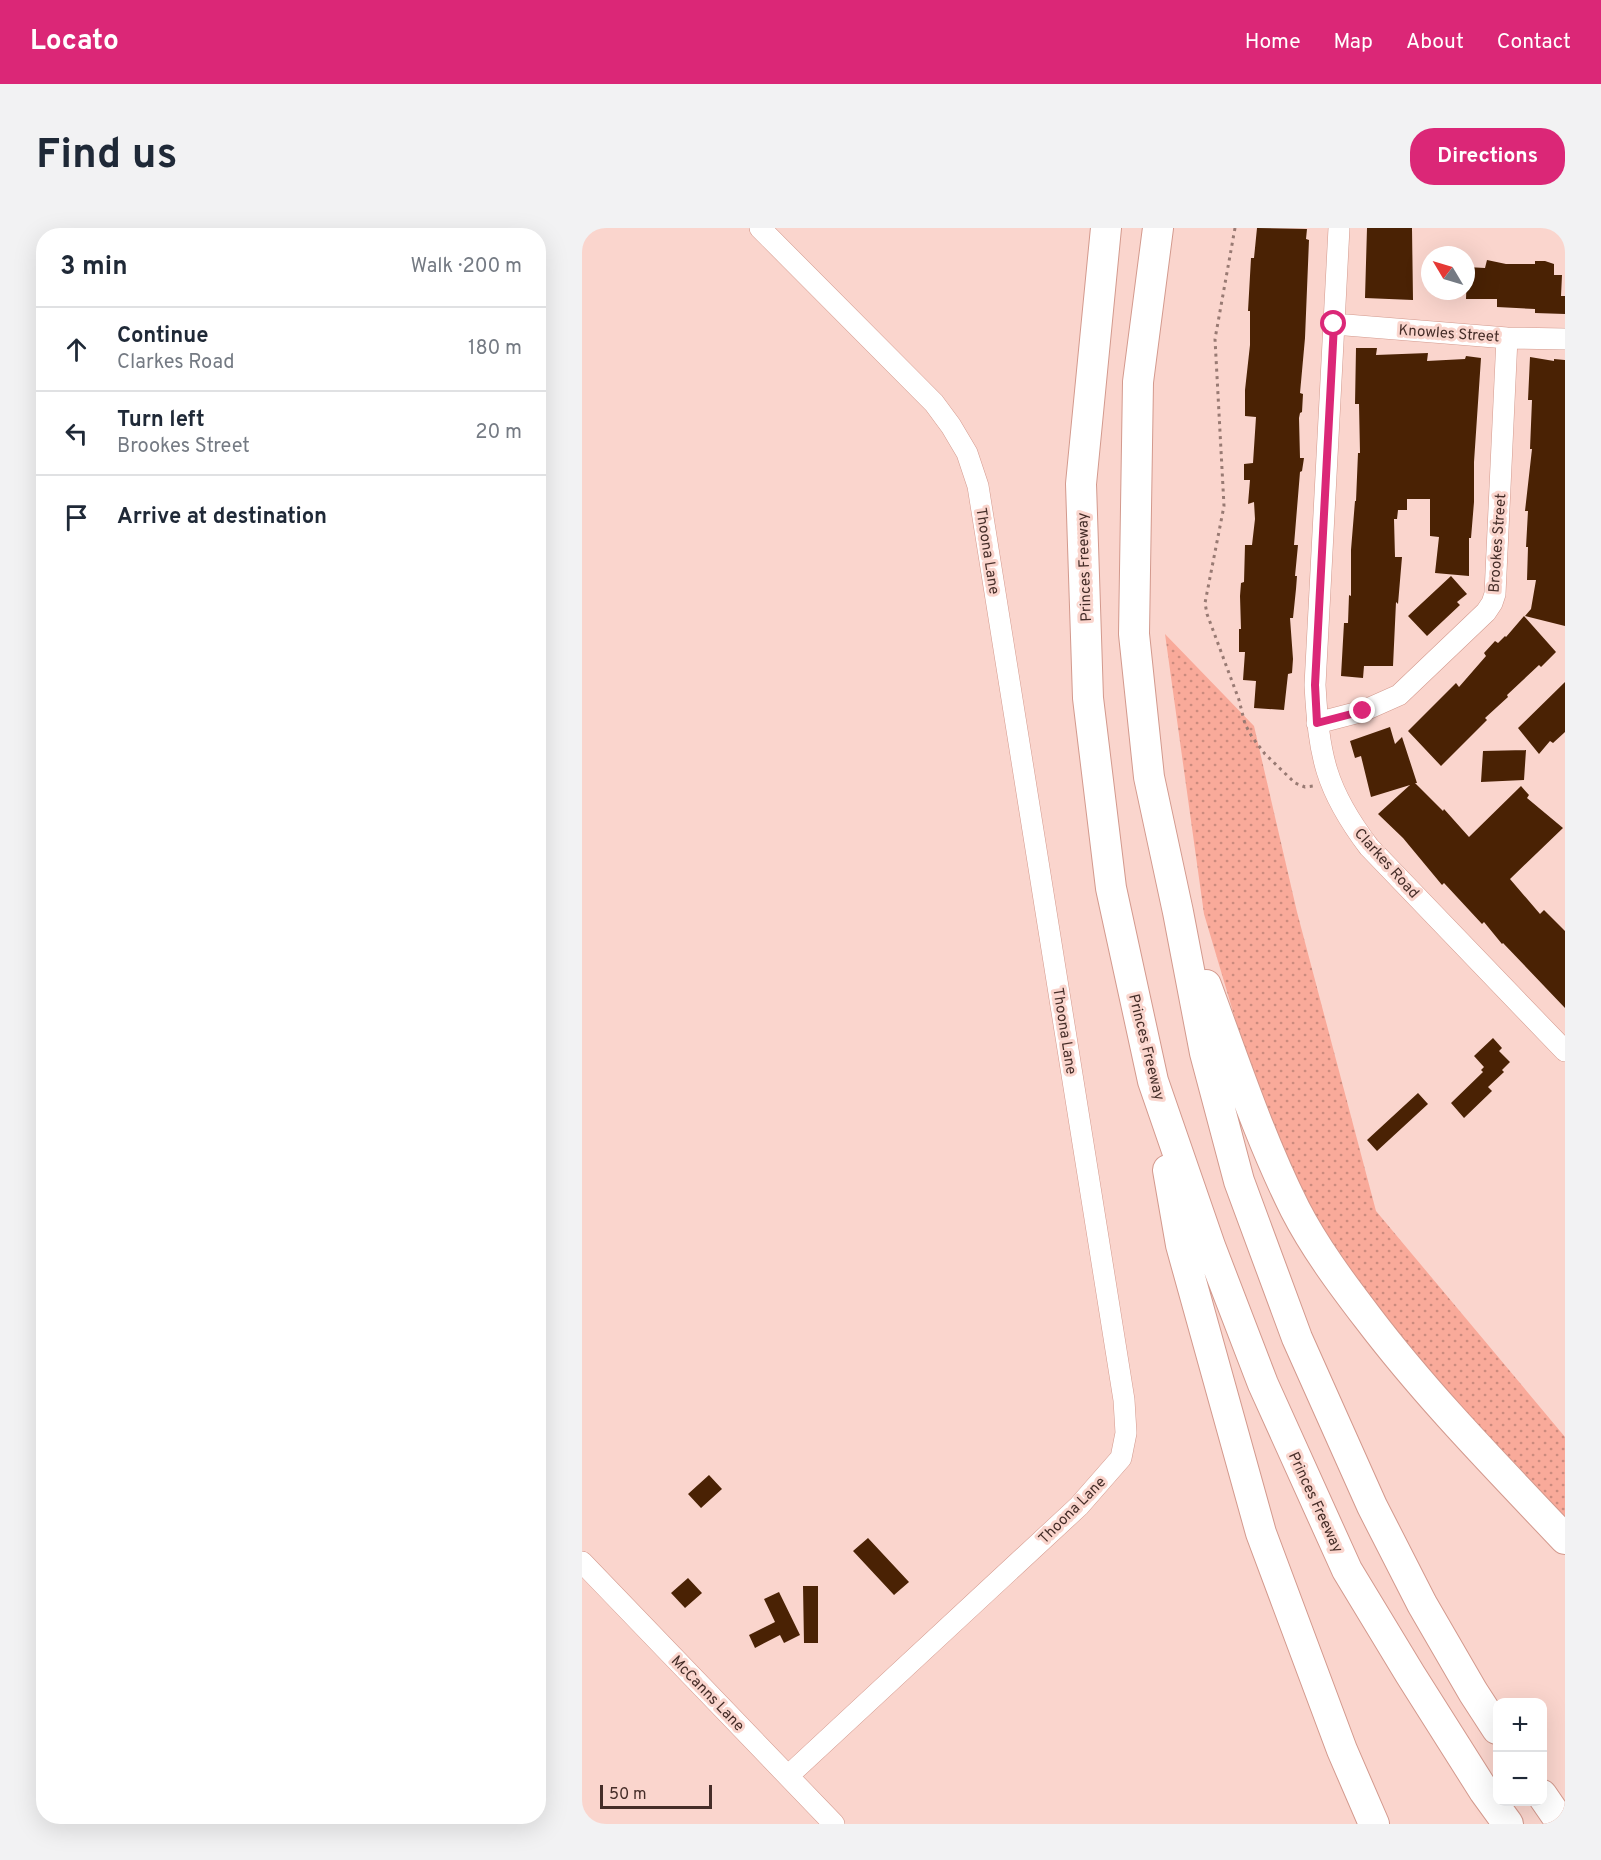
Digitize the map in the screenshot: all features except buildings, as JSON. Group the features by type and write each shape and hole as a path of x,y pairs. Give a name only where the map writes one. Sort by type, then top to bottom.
{"highway":[{"name":"Princes Freeway","path":"1106,228 1081,484 1088,698 1111,888 1152,1081 1210,1246 1263,1384 1347,1570 1472,1772 1508,1824"},
{"path":"1158,228 1138,382 1134,634 1149,777 1205,1053 1239,1181 1297,1338 1372,1506 1417,1594 1493,1723"},
{"path":"1178,912 1264,1143 1296,1210 1337,1277 1391,1348 1456,1425 1565,1539"},
{"path":"1152,1081 1181,1245 1261,1533 1342,1750 1374,1824"},
{"path":"1547,1802 1562,1824"}],"street":[{"name":"Thoona Lane","path":"760,228 934,403 967,453 978,486 1122,1388 1126,1432 1121,1458 1079,1506 788,1776"},
{"name":"Clarkes Road","path":"1339,228 1315,685 1321,752 1329,779 1350,821 1370,847 1565,1051"},
{"name":"Knowles Street","path":"1334,324 1507,338 1565,339"},
{"name":"Brookes Street","path":"1317,723 1363,711 1398,695 1486,612 1492,603 1495,594 1507,338"},
{"name":"McCanns Lane","path":"582,1562 834,1824"}],"path":[{"path":"1235,228 1215,339 1224,506 1205,603 1239,700 1245,724 1252,737 1265,754 1295,783 1305,787 1329,779"}],"shaded area":[{"path":"1165,634 1254,726 1297,912 1376,1211 1565,1437 1565,1524 1426,1374 1322,1234 1258,1096 1204,914"}],"route":[{"path":"1334,324 1315,685 1317,723 1363,711"}]}
